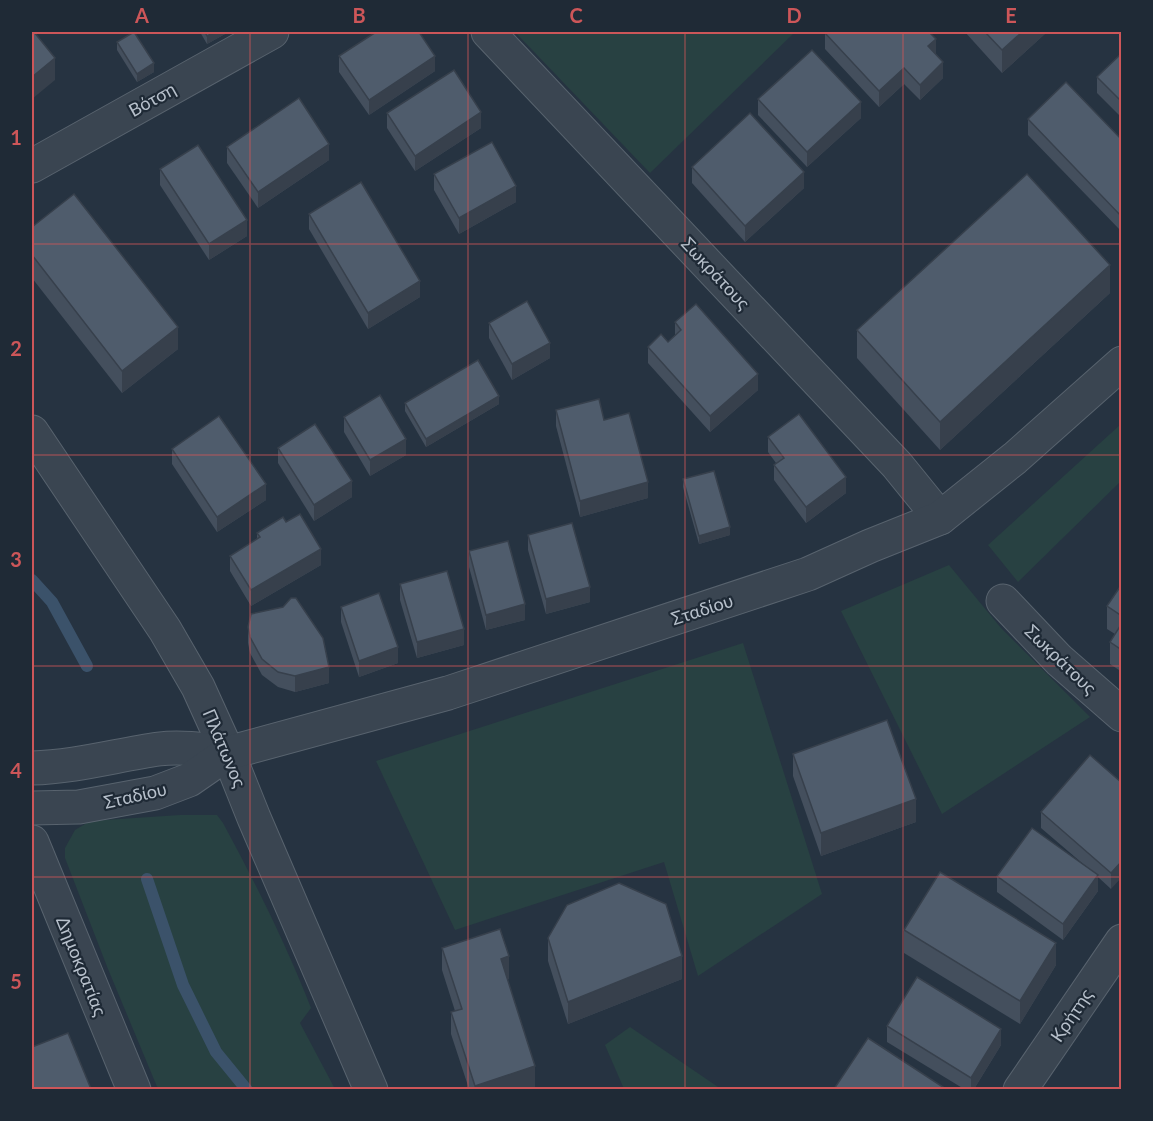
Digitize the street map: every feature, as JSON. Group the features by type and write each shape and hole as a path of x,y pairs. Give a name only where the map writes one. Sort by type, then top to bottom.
{"street":[{"name":"Βότση","path":"32,166 272,32"},
{"name":"Σωκράτους","path":"488,32 897,465 940,519"},
{"name":"Σταδίου","path":"32,808 79,807 155,793 189,780 228,753 448,693 808,574 870,546 940,519 1015,458 1122,363"},
{"name":"Πλάτωνος","path":"32,432 165,630 198,687 371,1089"},
{"name":"Σωκράτους","path":"1003,601 1059,660 1122,716"},
{"name":"Σταδίου","path":"32,768 81,763 160,749 192,749 228,753"},
{"name":"Δημοκρατίας","path":"32,842 134,1089"},
{"name":"Κρήτης","path":"1020,1089 1122,941"}],"green space":[{"path":"515,32 795,32 650,173"},
{"path":"1121,424 1121,481 1018,582 988,545"},
{"path":"949,565 1001,628 1090,717 942,814 841,611"},
{"path":"743,643 822,894 698,976 664,862 455,930 376,761"},
{"path":"217,815 223,823 270,914 301,984 311,1008 300,1023 335,1089 158,1089 65,858 65,848 75,830 90,821"},
{"path":"630,1027 721,1089 624,1089 605,1045"}],"building":[{"path":"32,32 55,58 32,77"},
{"path":"134,32 154,63 137,74 117,42"},
{"path":"376,32 419,32 435,56 369,100 339,56"},
{"path":"929,32 936,39 928,46 943,62 920,85 904,68 879,91 825,33"},
{"path":"985,32 1022,32 1002,50"},
{"path":"812,50 861,102 807,152 758,99"},
{"path":"1122,53 1122,102 1097,77"},
{"path":"454,70 481,112 415,156 387,113"},
{"path":"1066,82 1122,140 1122,217 1028,119"},
{"path":"299,98 329,144 258,192 227,147"},
{"path":"750,113 804,172 745,226 692,167"},
{"path":"492,142 516,186 459,218 434,174"},
{"path":"198,145 247,220 209,244 160,169"},
{"path":"1027,174 1110,265 940,422 857,330"},
{"path":"361,182 420,281 368,313 309,214"},
{"path":"74,194 178,327 122,371 32,255 32,227"},
{"path":"527,301 550,343 512,364 489,323"},
{"path":"696,304 758,374 710,416 648,347 661,334 668,342 681,330 675,322"},
{"path":"478,360 499,396 426,439 405,403"},
{"path":"380,395 406,439 370,460 344,417"},
{"path":"599,399 604,420 629,413 648,482 580,501 556,410"},
{"path":"799,414 846,477 806,507 774,465 784,458 768,437"},
{"path":"219,416 266,484 217,517 172,449"},
{"path":"315,424 352,481 314,505 278,448"},
{"path":"714,471 730,527 699,536 683,479"},
{"path":"300,514 321,549 251,590 230,556 260,537 257,533 283,517 286,522"},
{"path":"572,523 590,587 546,599 528,535"},
{"path":"508,541 525,604 486,615 469,551"},
{"path":"447,571 464,629 417,642 400,584"},
{"path":"1122,584 1122,616 1107,606"},
{"path":"379,593 398,647 359,661 341,607"},
{"path":"291,598 296,598 323,638 329,667 295,676 278,672 262,659 250,637 248,627 251,614 283,607"},
{"path":"1122,623 1122,650 1110,642"},
{"path":"887,720 916,799 821,833 793,754"},
{"path":"1090,755 1122,783 1122,861 1111,873 1041,812"},
{"path":"1032,828 1098,875 1063,924 997,876"},
{"path":"940,872 1056,943 1020,1001 904,930"},
{"path":"619,883 666,904 682,956 568,1002 548,938 567,905"},
{"path":"500,929 509,956 501,959 535,1066 475,1086 451,1012 462,1009 442,948"},
{"path":"917,977 1001,1029 971,1078 887,1026"},
{"path":"68,1033 91,1089 32,1089 32,1047"},
{"path":"868,1038 946,1089 834,1089"}],"waterway":[{"path":"32,580 52,602 87,666"},
{"path":"147,879 183,985 216,1052 247,1090"}]}
